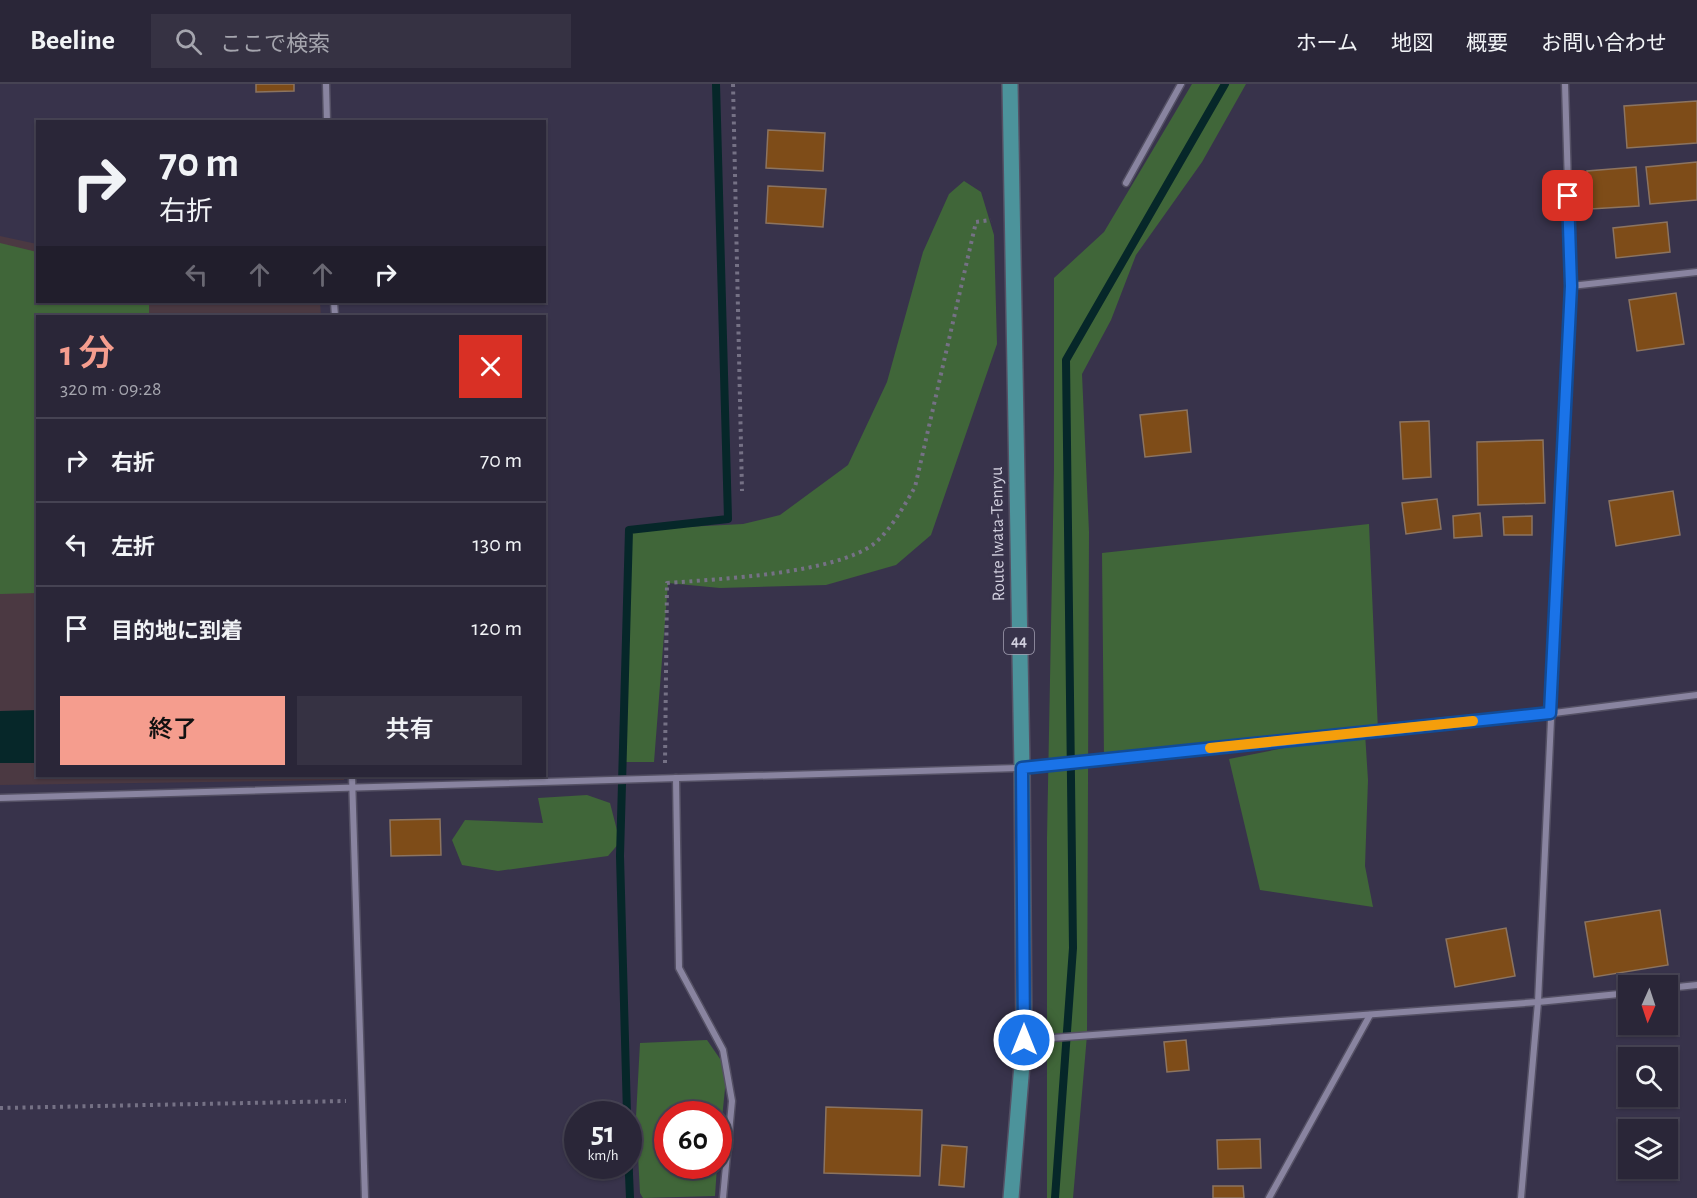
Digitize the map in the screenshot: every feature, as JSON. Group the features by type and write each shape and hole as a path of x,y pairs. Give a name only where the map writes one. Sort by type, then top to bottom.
{"main road":[{"name":"Route Iwata-Tenryu","path":"1010,84 1022,768 1024,1040 1011,1198"}],"street":[{"path":"326,84 327,120"},
{"path":"1126,183 1181,84"},
{"path":"1521,1198 1538,1002 1571,286 1565,84"},
{"path":"1571,286 1697,272"},
{"path":"0,798 1022,768 1550,713 1697,695"},
{"path":"352,777 365,1198"},
{"path":"676,778 679,968 723,1050 732,1101 723,1198"},
{"path":"1678,987 1697,985"},
{"path":"1024,1040 1618,994"},
{"path":"1269,1198 1370,1015"}],"path":[{"path":"733,84 742,491"},
{"path":"665,778 667,583 771,574 841,559 874,543 895,520 915,486 976,222 1012,216"},
{"path":"0,1108 362,1100"}],"shaded area":[{"path":"0,236 36,244 36,303 320,303 321,315 36,315 36,777 344,777 344,780 0,785"},
{"path":"36,710 36,763 0,763 0,711"}],"green space":[{"path":"1192,84 1246,84 1202,162 1136,255 1111,320 1082,374 1089,532 1087,1035 1073,1198 1047,1198 1047,838 1054,469 1054,278 1104,232"},
{"path":"964,181 981,192 994,235 997,344 931,535 896,565 826,585 720,588 668,583 654,762 622,762 629,530 743,524 780,515 848,465 887,382 923,252 949,194"},
{"path":"0,243 36,252 36,303 148,303 149,315 36,315 36,593 0,594"},
{"path":"1369,524 1378,731 1365,733 1368,780 1365,866 1373,907 1260,890 1229,759 1355,734 1104,759 1102,553"},
{"path":"587,795 610,803 620,842 608,856 498,871 462,865 452,840 465,820 543,823 538,798"},
{"path":"707,1040 727,1069 724,1101 654,1101 654,1179 716,1179 715,1196 643,1198 640,1193 642,1101 637,1101 640,1043"}],"building":[{"path":"256,84 294,84 294,91 256,92"},
{"path":"1697,101 1697,143 1627,148 1624,106"},
{"path":"768,130 825,133 823,171 766,168"},
{"path":"1697,162 1697,200 1650,204 1646,167"},
{"path":"1636,167 1639,206 1590,209 1587,171"},
{"path":"768,186 826,189 823,227 766,223"},
{"path":"1667,222 1670,252 1616,258 1613,228"},
{"path":"1676,293 1684,344 1637,351 1629,300"},
{"path":"1187,410 1191,452 1145,457 1140,415"},
{"path":"1429,421 1431,477 1403,479 1400,422"},
{"path":"1543,440 1545,503 1478,505 1477,442"},
{"path":"1673,491 1680,535 1616,546 1609,501"},
{"path":"1437,499 1441,529 1406,534 1402,503"},
{"path":"1480,513 1482,536 1454,538 1453,516"},
{"path":"1532,516 1532,535 1504,535 1503,517"},
{"path":"440,819 441,855 391,856 390,820"},
{"path":"1660,910 1668,965 1594,977 1585,922"},
{"path":"1506,928 1515,976 1455,987 1446,939"},
{"path":"1186,1040 1189,1070 1167,1072 1164,1042"},
{"path":"826,1107 922,1110 920,1176 824,1173"},
{"path":"1260,1139 1261,1168 1218,1169 1217,1140"},
{"path":"942,1145 967,1147 964,1187 939,1185"},
{"path":"1213,1186 1243,1186 1244,1198 1213,1198"}],"waterway":[{"path":"627,1101 620,856 629,530 728,519 716,84"},
{"path":"1055,1198 1073,948 1066,360 1225,84"},
{"path":"629,1179 630,1198"}],"slow traffic":[{"path":"1210,748 1473,721"}],"route":[{"path":"1024,1040 1022,768 1550,713 1571,286 1568,196"}]}
